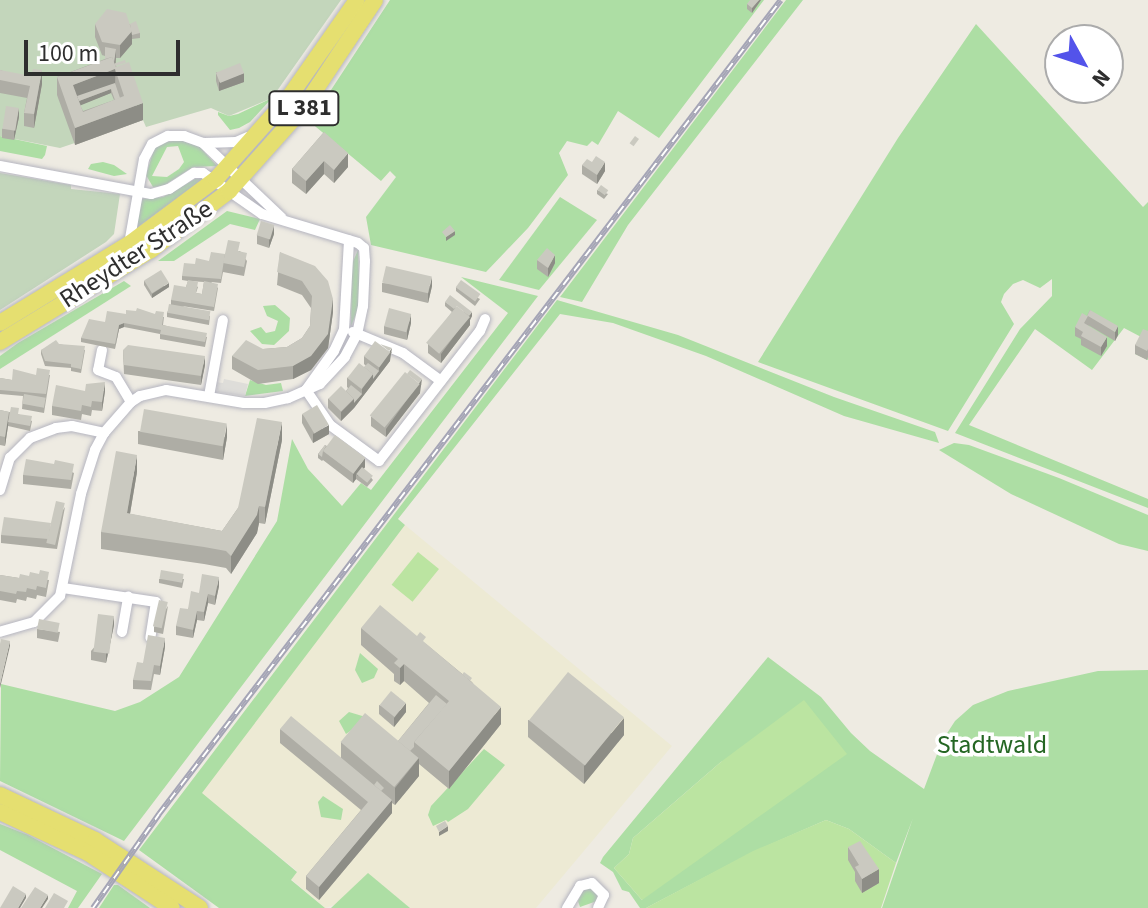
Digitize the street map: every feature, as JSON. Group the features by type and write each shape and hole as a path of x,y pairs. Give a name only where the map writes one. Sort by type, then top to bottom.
{"main road":[{"name":"Rheydter Straße","path":"0,323 129,244 216,179 270,120 357,0"},
{"name":"Rheydter Straße","path":"0,342 151,250 235,186 304,107 375,0"},
{"path":"0,795 95,840 200,908"},
{"path":"0,812 88,853 172,908"}],"street":[{"path":"129,244 146,154 157,141 175,136 203,143 244,140 270,120"},
{"path":"0,632 15,630 43,616 56,603 63,588 81,494 104,433 131,402 140,396 166,390 265,403 320,384 338,367 357,334 363,306 364,248 349,240 262,214 235,186 229,166 203,143"},
{"path":"0,166 151,194 160,193 200,172 235,186 286,220"},
{"path":"306,390 334,351 344,330 349,240"},
{"path":"306,390 330,425 379,461 480,331 485,319"},
{"path":"209,396 223,320"},
{"path":"344,330 403,353 441,381"},
{"path":"102,350 98,370 116,377 131,402"},
{"path":"0,490 10,458 30,438 56,428 72,426 104,433"},
{"path":"63,588 156,602 150,638"},
{"path":"122,632 128,597"},
{"path":"567,908 580,886 592,883 604,895 598,908"}],"shaded area":[{"path":"224,379 248,384 245,396 218,392 215,382 223,383"},
{"path":"405,525 672,746 536,908 410,908 368,874 337,904 325,908 291,879 297,871 201,793"}],"green space":[{"path":"0,0 341,0 272,98 229,116 211,108 146,127 143,120 60,148 0,136"},
{"path":"390,0 764,0 659,138 618,111 598,145 592,141 587,146 567,141 559,153 568,175 528,228 486,272 371,245 366,217 396,177 390,171 381,181 310,122"},
{"path":"786,0 803,0 628,225 582,302 560,297"},
{"path":"976,24 1044,99 1044,104 1049,104 1143,207 1148,202 1148,360 1135,354 1143,338 1124,328 1092,370 1035,329 969,425 1148,499 1148,508 955,433 1020,329 1052,296 1052,279 1040,288 1023,280 1013,284 1004,294 1001,302 1014,324 948,431 758,362 898,138"},
{"path":"272,98 250,122 239,128 230,130 218,115 218,112 229,116 238,114"},
{"path":"0,136 47,146 45,155 42,159 0,151"},
{"path":"179,140 199,146 217,166 193,167 163,186 153,187 146,175 154,149 161,143","holes":["178,146 184,162 167,177 152,176 167,147"]},
{"path":"103,162 127,174 114,176 88,169 91,164"},
{"path":"0,173 71,185 71,189 120,194 114,234 106,242 0,310"},
{"path":"195,179 204,179 134,230 142,199 163,197"},
{"path":"560,197 597,220 539,290 499,280"},
{"path":"227,211 260,219 255,230 230,224 174,261 158,261"},
{"path":"358,250 360,305 351,326 352,264"},
{"path":"461,277 538,296 124,841 0,781 1,684 115,711 140,702 179,677 277,521 292,439 308,469 342,506 361,483 371,490 508,313"},
{"path":"124,281 131,286 0,369 0,356 18,343"},
{"path":"557,300 678,335 834,397 935,432 939,443 844,416 706,356 613,323 560,314 398,519 405,525 202,793 297,872 291,880 325,908 219,908 139,850"},
{"path":"275,305 290,318 289,331 274,345 262,344 250,331 261,327 266,333 275,331 278,321 267,316 263,306"},
{"path":"250,380 266,385 281,383 283,391 245,396"},
{"path":"954,443 969,445 1059,478 1148,515 1148,551 1119,544 1011,494 939,450"},
{"path":"418,552 439,569 413,602 392,585"},
{"path":"360,653 378,669 374,678 362,683 355,670"},
{"name":"Stadtwald","path":"768,657 821,697 870,751 924,789 942,741 955,721 973,705 1008,691 1098,671 1148,670 1148,908 882,908 913,818 896,863 849,829 826,820 753,852 646,908 640,908 629,892 622,890 613,872 600,863","holes":["722,761 642,900 614,868 629,854 633,838"]},
{"path":"804,700 847,754 642,900 614,868 629,854 633,838 722,761"},
{"path":"349,712 369,718 346,734 339,721"},
{"path":"484,749 505,765 468,809 448,822 446,820 433,826 428,815 431,806"},
{"path":"323,796 343,809 341,820 321,817 318,802"},
{"path":"826,820 849,829 896,863 881,908 646,908 753,851"},
{"path":"0,824 28,835 102,874 78,908 68,908 77,891 0,850"},
{"path":"368,873 410,908 331,908"},
{"path":"114,885 118,885 150,908 99,908"},
{"path":"590,888 597,892 597,901 580,907 578,901 583,891"}],"building":[{"path":"750,0 759,0 752,8 747,4"},
{"path":"107,9 126,13 132,31 120,45 102,42 95,24"},
{"path":"136,21 140,33 132,35 130,24"},
{"path":"105,47 116,49 114,63 112,57 105,59"},
{"path":"112,57 116,67 129,62 143,103 75,128 57,77","holes":["115,69 124,96 83,112 73,85"]},
{"path":"240,63 244,73 220,83 216,73"},
{"path":"33,69 42,70 34,114 24,113 30,86 0,80 0,70 31,76"},
{"path":"115,83 120,98 115,100 111,89 79,101 83,112 77,96"},
{"path":"6,106 19,108 15,131 2,129"},
{"path":"324,132 348,153 334,170 324,161 306,181 292,169"},
{"path":"635,136 639,139 634,146 630,143"},
{"path":"596,156 605,162 597,175 582,165 587,159 592,162"},
{"path":"601,185 608,190 605,195 597,190"},
{"path":"261,221 274,225 270,239 257,235"},
{"path":"450,225 455,231 446,237 442,232"},
{"path":"228,240 240,242 238,251 247,253 244,267 223,263"},
{"path":"547,248 555,255 548,268 537,260"},
{"path":"211,252 225,254 221,279 182,276 184,263 195,264 196,258 209,261"},
{"path":"280,252 315,266 328,281 333,299 328,334 311,356 293,366 258,370 232,356 246,340 263,349 287,347 302,338 310,326 312,296 302,281 277,272"},
{"path":"386,266 432,277 428,293 382,283"},
{"path":"161,270 169,283 152,293 144,281"},
{"path":"188,280 198,282 196,293 202,294 204,281 218,284 214,307 171,300 174,285 186,287"},
{"path":"461,280 480,294 475,301 456,287"},
{"path":"450,295 472,312 469,316 457,306 454,309 445,302"},
{"path":"169,304 210,311 209,320 167,313"},
{"path":"457,306 470,317 439,354 426,343"},
{"path":"137,308 155,314 156,311 164,312 162,325 207,333 205,342 160,334 161,330 124,323 119,325 115,344 81,338 89,319 105,322 107,311 126,314 126,310 136,311"},
{"path":"389,308 411,314 406,332 384,326"},
{"path":"1090,310 1118,326 1115,332 1088,316 1084,323 1107,337 1101,347 1081,336 1083,332 1075,327 1082,313 1087,316"},
{"path":"1143,329 1148,331 1147,351 1135,345"},
{"path":"56,340 59,344 85,346 81,369 71,367 71,364 45,361 41,350"},
{"path":"375,341 390,352 379,368 364,356"},
{"path":"128,345 205,356 201,376 124,365 123,350"},
{"path":"359,363 373,374 361,389 347,378"},
{"path":"368,363 379,371 373,379 373,374 364,367"},
{"path":"37,368 50,370 46,394 0,390 0,378 12,380 13,369 36,375"},
{"path":"410,370 422,379 419,383 407,374"},
{"path":"405,372 420,384 385,427 370,416"},
{"path":"105,382 102,402 92,401 91,407 82,405 81,411 52,406 56,385 85,391 86,384"},
{"path":"351,385 362,394 354,403 346,391"},
{"path":"341,386 354,399 341,411 328,399"},
{"path":"24,394 46,398 44,408 22,404"},
{"path":"317,405 329,425 314,433 302,414"},
{"path":"11,407 19,408 18,414 32,416 30,426 8,422"},
{"path":"144,409 227,424 223,446 140,432"},
{"path":"0,410 9,412 5,437 0,436"},
{"path":"257,418 282,422 265,507 259,506 257,515 231,556 226,551 101,532 116,451 137,455 127,513 222,531 238,508"},
{"path":"335,435 365,458 353,474 323,451"},
{"path":"26,459 74,464 71,480 23,475"},
{"path":"362,467 373,476 367,483 356,474"},
{"path":"56,501 65,503 55,545 46,543"},
{"path":"4,517 51,523 48,539 1,535"},
{"path":"40,570 49,572 46,588 27,588 26,592 17,591 16,594 0,591 0,575 19,578 20,574 29,576 30,572 39,574"},
{"path":"161,570 184,574 182,583 159,579"},
{"path":"202,574 219,577 215,596 208,594 204,612 197,611 193,630 176,626 180,608 188,609 191,591 199,593"},
{"path":"159,600 168,602 162,628 153,626"},
{"path":"380,605 417,636 420,632 426,637 423,641 501,707 449,771 414,742 449,701 404,664 400,668 394,663 398,659 361,628"},
{"path":"98,614 114,616 109,654 93,652"},
{"path":"39,619 60,623 58,633 37,629"},
{"path":"148,635 165,638 160,666 154,665 151,681 133,680 137,662 143,663"},
{"path":"1,639 10,641 0,684 0,644"},
{"path":"568,672 624,717 585,765 529,720"},
{"path":"391,691 406,703 394,717 380,705"},
{"path":"436,695 447,704 414,742 410,751 398,741"},
{"path":"365,713 419,758 394,787 341,742"},
{"path":"291,716 392,800 319,887 306,876 368,802 280,729"},
{"path":"377,781 384,788 381,791 374,785"},
{"path":"445,821 448,826 439,832 436,826"},
{"path":"860,841 879,869 862,879 855,867 859,865 848,847"},
{"path":"13,886 26,894 18,908 0,908"},
{"path":"35,887 48,895 40,908 21,908"},
{"path":"54,893 68,901 64,908 45,908"}],"railway":[{"path":"93,908 159,814 781,0"}]}
